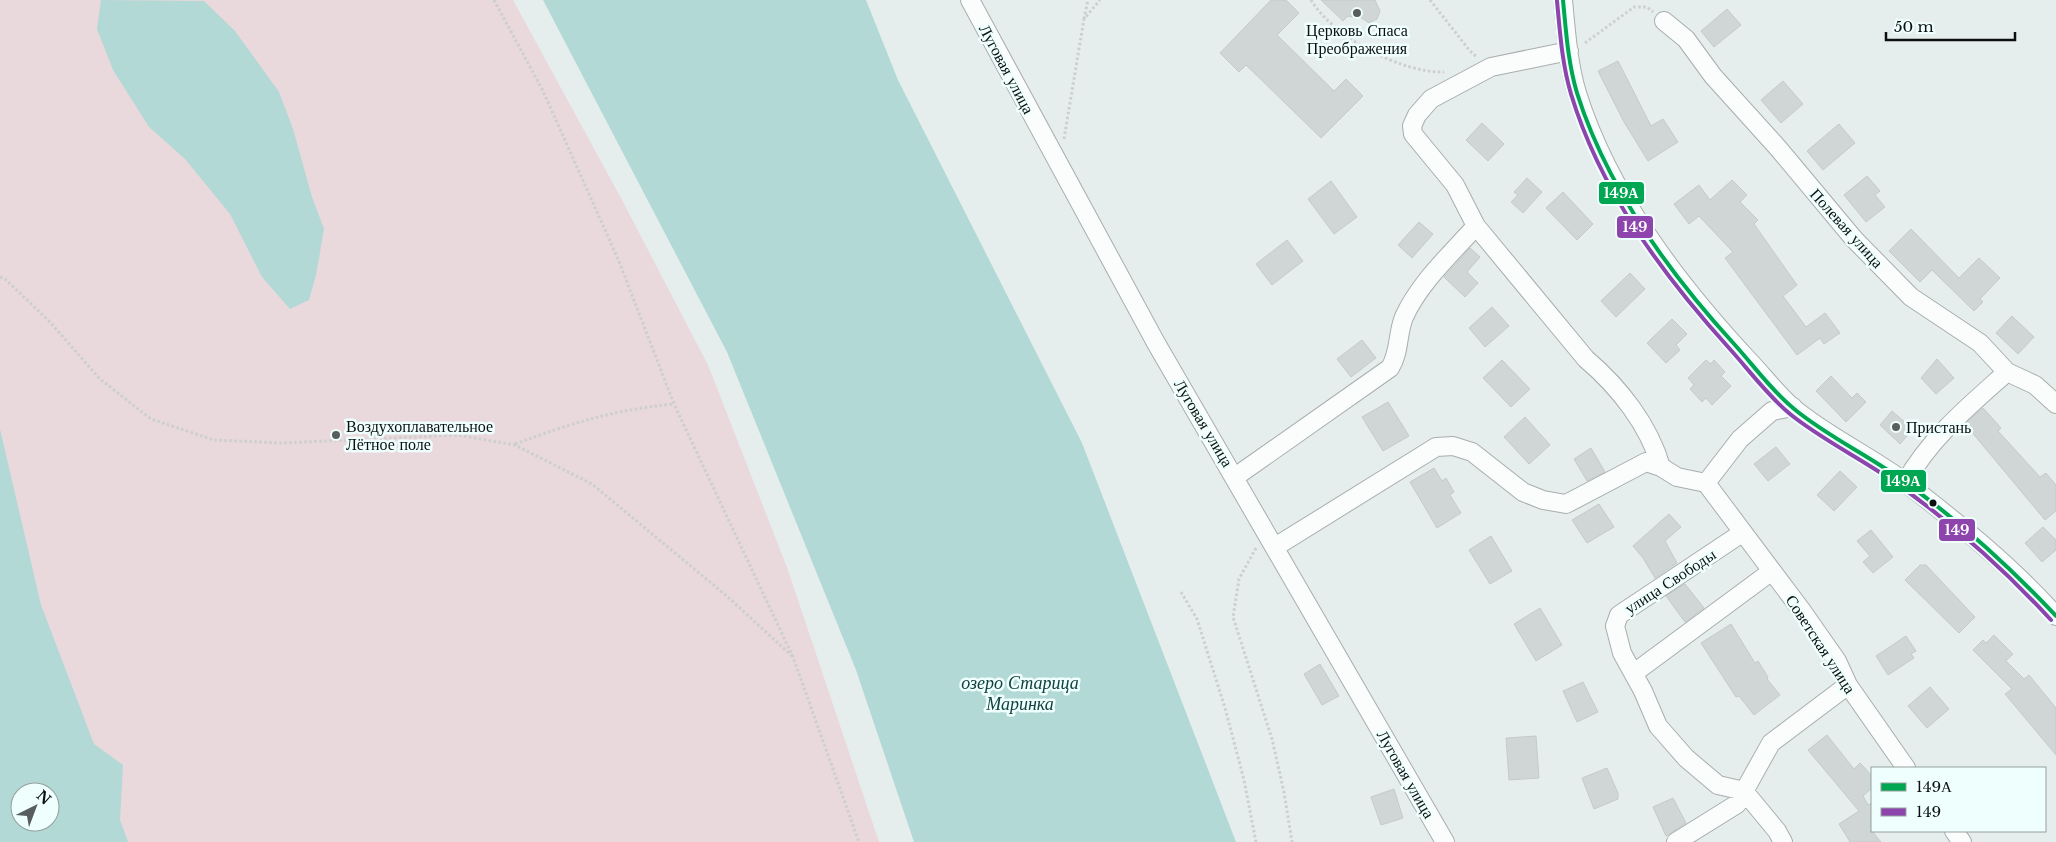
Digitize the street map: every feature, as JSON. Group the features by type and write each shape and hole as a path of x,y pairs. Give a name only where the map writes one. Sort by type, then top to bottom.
{"street":[{"name":"Луговая улица","path":"970,0 1151,335 1445,842"},
{"path":"1563,0 1569,51 1577,92 1602,157 1634,214 1716,325 1793,408 1905,483 2000,562 2036,594 2056,616"},
{"name":"Полевая улица","path":"1664,21 1686,39 1713,76 1778,148 1854,239 1910,297 1980,343 2007,372 2035,385 2056,404"},
{"path":"1569,51 1491,68 1431,99 1417,115 1412,126 1413,134 1455,185 1476,226 1586,359 1606,376 1632,409 1656,450 1661,467"},
{"path":"1235,477 1390,368 1397,357 1398,338 1404,318 1414,299 1476,226"},
{"path":"1905,483 1917,460 1934,439 2007,372"},
{"path":"1271,540 1436,447 1453,446 1472,452 1523,492 1543,500 1566,504 1646,462 1661,467 1676,477 1706,483 1740,438 1772,411 1793,408"},
{"name":"Советская улица","path":"1706,483 1837,661 1848,685 1905,767"},
{"name":"улица Свободы","path":"1738,526 1619,615 1615,626 1622,653 1634,673 1658,726 1686,758 1718,784 1744,792"},
{"path":"1634,673 1772,571"},
{"path":"1676,842 1734,807 1771,742 1848,685"},
{"path":"1744,792 1778,831 1783,842"}],"path":[{"path":"494,0 543,91 614,250 674,404 793,657 859,842"},
{"path":"1064,141 1088,0"},
{"path":"1084,19 1100,0"},
{"path":"1311,0 1330,24 1378,55 1430,72 1447,72"},
{"path":"1430,0 1470,51 1491,68"},
{"path":"1569,51 1595,36 1634,7 1647,7 1664,21"},
{"path":"0,277 49,321 100,379 151,419 214,440 282,443 458,435 515,445 592,484 728,597 793,657"},
{"path":"515,445 571,423 630,408 674,404"},
{"path":"1271,540 1254,551 1240,578 1233,618 1272,739 1284,792 1292,842"},
{"path":"1181,592 1197,619 1225,708 1244,780 1256,842"}],"shaded area":[{"name":"Воздухоплавательное Лётное поле","path":"0,0 513,0 622,200 708,365 788,570 879,842 0,842"}],"water":[{"path":"101,0 204,1 235,31 279,92 293,129 312,197 324,229 316,275 309,300 290,309 262,277 230,214 185,159 149,127 113,70 97,29"},
{"name":"озеро Старица Маринка","path":"543,0 866,0 898,80 1082,443 1236,842 914,842 856,670 727,352"},
{"path":"0,429 41,605 94,744 123,765 120,820 128,842 0,842"}],"building":[{"path":"1271,0 1286,0 1299,13 1277,35 1334,91 1346,79 1363,96 1321,138 1246,65 1239,72 1220,53"},
{"name":"Церковь Спаса Преображения","path":"1321,0 1375,0 1380,11 1377,19 1369,23 1357,15 1348,16 1343,21"},
{"path":"1727,9 1741,25 1714,47 1701,31"},
{"path":"1618,61 1651,126 1663,119 1678,142 1648,161 1624,122 1598,71"},
{"path":"1783,81 1803,104 1781,123 1761,100"},
{"path":"1482,123 1504,144 1488,161 1466,140"},
{"path":"1839,124 1855,143 1823,170 1807,151"},
{"path":"1867,176 1880,191 1875,195 1885,207 1866,222 1844,195"},
{"path":"1527,178 1542,192 1523,213 1511,202 1518,195 1514,192"},
{"path":"1732,180 1747,195 1740,202 1758,220 1754,224 1797,285 1783,296 1806,327 1825,313 1840,333 1824,344 1820,338 1797,355 1725,258 1733,252 1699,216 1689,224 1674,204 1699,185 1710,200"},
{"path":"1331,181 1357,217 1334,234 1308,199"},
{"path":"1563,192 1593,224 1577,240 1546,208"},
{"path":"1419,222 1433,234 1412,258 1398,245"},
{"path":"1911,229 1959,278 1979,258 2000,278 1980,299 1983,302 1974,311 1932,270 1920,282 1889,251"},
{"path":"1287,240 1303,261 1272,285 1256,264"},
{"path":"1470,248 1480,257 1467,272 1478,283 1465,297 1444,277"},
{"path":"1630,273 1645,289 1616,317 1601,301"},
{"path":"1492,307 1509,326 1485,347 1469,328"},
{"path":"2012,316 2034,337 2018,354 1996,333"},
{"path":"1672,319 1687,334 1676,345 1680,350 1666,363 1647,343"},
{"path":"1362,340 1376,358 1351,377 1337,359"},
{"path":"1937,359 1954,378 1936,394 1921,378"},
{"path":"1502,360 1530,389 1511,407 1483,378"},
{"path":"1706,360 1711,364 1714,360 1725,372 1721,376 1731,386 1712,405 1706,398 1702,402 1690,389 1694,385 1688,378"},
{"path":"1831,376 1852,398 1857,393 1866,402 1846,422 1816,391"},
{"path":"1388,402 1409,436 1383,451 1362,417"},
{"path":"1983,408 2001,428 1998,431 2040,477 2046,473 2056,485 2056,511 2045,520 1965,424"},
{"name":"Пристань","path":"1892,411 1913,429 1900,444 1880,425"},
{"path":"1525,417 1550,445 1529,464 1504,437"},
{"path":"1776,447 1790,464 1768,481 1754,464"},
{"path":"1591,448 1605,472 1587,481 1574,459"},
{"path":"1434,468 1442,481 1446,478 1454,492 1450,495 1461,513 1437,528 1410,482"},
{"path":"1840,471 1857,487 1834,511 1817,495"},
{"path":"1599,504 1614,527 1587,543 1572,520"},
{"path":"1669,514 1681,527 1665,541 1677,563 1655,578 1633,546"},
{"path":"2043,527 2056,540 2056,550 2042,562 2025,543"},
{"path":"1871,530 1893,557 1873,573 1863,562 1870,556 1857,541"},
{"path":"1491,536 1512,571 1490,584 1469,550"},
{"path":"1920,565 1926,565 1975,617 1959,633 1905,580"},
{"path":"1685,584 1704,608 1685,622 1666,596"},
{"path":"1540,608 1562,645 1536,661 1514,624"},
{"path":"1731,624 1755,663 1758,661 1768,677 1767,679 1780,695 1754,715 1739,696 1736,697 1701,643"},
{"path":"1994,635 2013,654 2006,661 2024,679 2029,675 2056,708 2056,755 2005,694 2012,689 1973,650 1983,640 1986,643"},
{"path":"1906,636 1916,651 1911,654 1914,658 1888,675 1876,656"},
{"path":"1320,664 1339,696 1322,705 1304,674"},
{"path":"1583,682 1598,712 1577,722 1563,691"},
{"path":"1930,687 1949,709 1927,728 1908,706"},
{"path":"1827,735 1854,769 1860,763 1871,775 1871,789 1863,796 1868,805 1871,804 1871,832 1881,842 1850,842 1839,824 1859,811 1808,750"},
{"path":"1536,736 1539,778 1509,780 1506,738"},
{"path":"1607,768 1618,793 1618,799 1594,809 1582,778"},
{"path":"1394,789 1403,818 1381,825 1371,797"},
{"path":"1673,798 1686,823 1666,836 1653,807"}],"transit line":[{"name":"149А","path":"1563,0 1571,70 1590,128 1605,162 1642,227 1686,288 1777,394 1817,426 1892,473 1936,505 2018,577 2056,616"},
{"name":"149","path":"1557,1 1565,71 1583,129 1598,164 1616,197 1657,260 1680,291 1758,382 1782,407 1814,432 1878,471 1933,511 1995,563 2051,620"}],"place":[{"name":"Церковь Спаса Преображения","path":"1357,13"},
{"name":"Пристань","path":"1896,427"},
{"name":"Воздухоплавательное Лётное поле","path":"336,435"}]}
